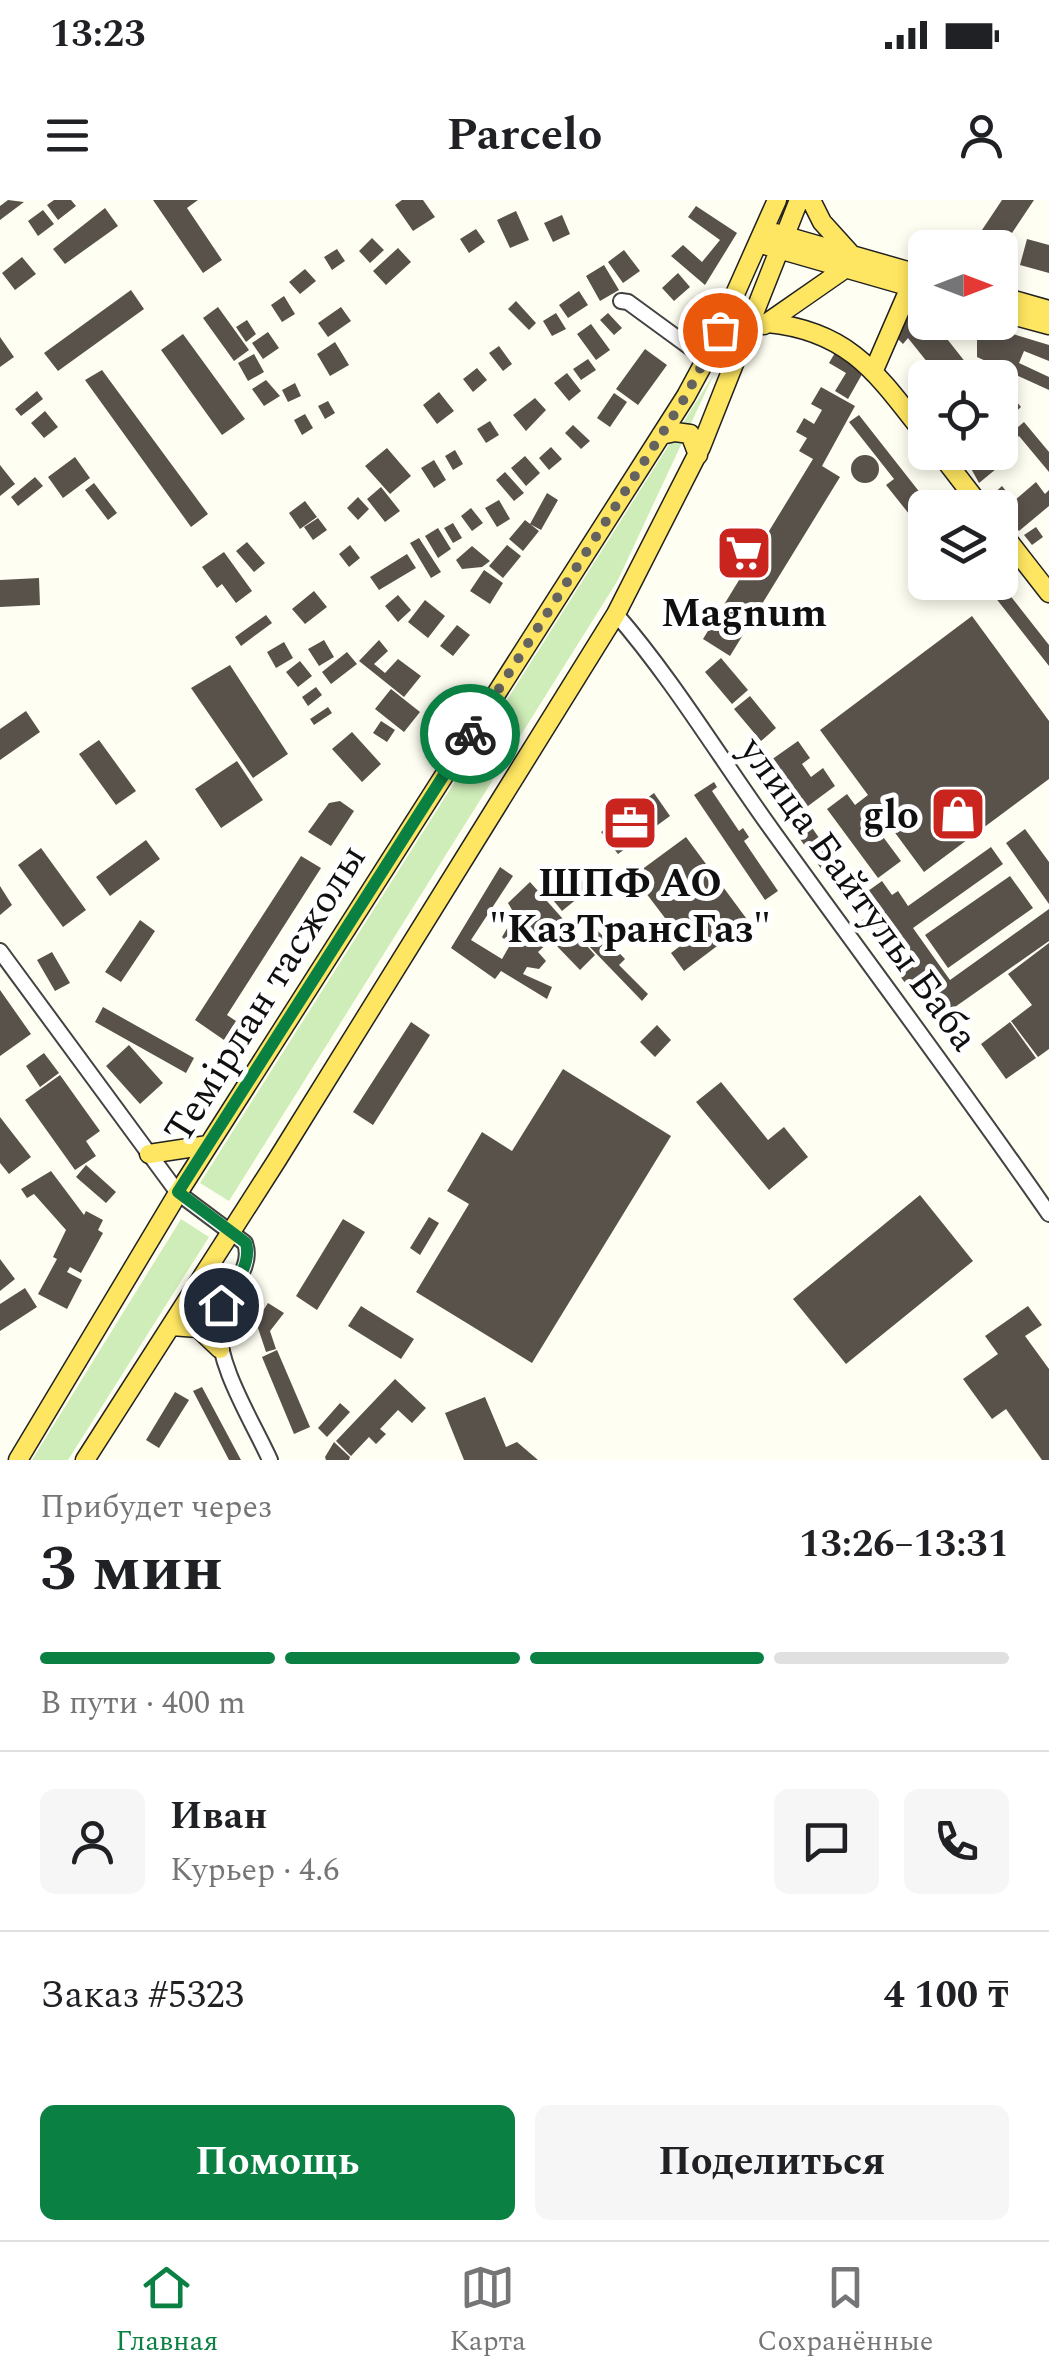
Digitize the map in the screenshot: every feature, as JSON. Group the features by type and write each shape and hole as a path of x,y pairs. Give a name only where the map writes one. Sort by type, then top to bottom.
{"main road":[{"name":"Темірлан тасжолы","path":"18,1460 178,1192 661,435 706,358 777,200"},
{"path":"85,1460 230,1229 278,1160 616,614 698,455 799,200"},
{"path":"811,200 848,261"},
{"path":"762,236 908,281"},
{"path":"747,335 848,261"},
{"path":"1018,301 1049,310"},
{"path":"874,370 908,307"},
{"path":"1018,317 1049,325"},
{"path":"768,322 802,326 856,354 908,413"},
{"path":"661,435 690,434 698,455"},
{"path":"953,470 968,490"},
{"path":"1018,553 1049,593"},
{"path":"149,1154 208,1145"},
{"path":"171,1326 198,1328 220,1349"}],"street":[{"path":"621,301 628,302 706,358"},
{"name":"улица Байтулы Баба","path":"616,614 650,653 741,788 985,1120 1049,1214"},
{"path":"0,951 178,1192 246,1243 248,1257 221,1305 220,1349 270,1460"}],"green space":[{"path":"714,374 618,580 229,1201 200,1183"},
{"path":"181,1219 209,1237 68,1460 32,1460"}],"building":[{"path":"8,200 24,202 0,220 0,206"},
{"path":"54,200 71,200 76,206 58,220 47,205"},
{"path":"153,200 198,200 187,208 222,260 203,273"},
{"path":"402,200 423,200 435,217 413,231 395,205"},
{"path":"1002,200 1034,200 1014,230 982,230"},
{"path":"696,206 737,233 705,285 671,256 683,245 702,262 720,240 688,217"},
{"path":"105,208 118,226 65,264 53,249"},
{"path":"43,210 54,224 38,236 28,221"},
{"path":"516,211 529,240 510,248 497,220"},
{"path":"562,215 570,234 553,242 544,223"},
{"path":"476,229 485,242 469,253 460,239"},
{"path":"372,238 384,250 370,263 359,251"},
{"path":"1027,239 1049,245 1049,273 1020,265"},
{"path":"398,248 411,262 386,285 373,271"},
{"path":"337,249 345,261 332,270 324,257"},
{"path":"624,250 640,271 623,283 608,262"},
{"path":"22,257 36,274 15,290 2,273"},
{"path":"604,265 619,290 600,301 586,276"},
{"path":"305,269 316,281 300,294 289,282"},
{"path":"678,273 690,287 674,301 662,288"},
{"path":"131,290 144,309 58,371 44,353"},
{"path":"579,291 588,305 568,318 559,305"},
{"path":"284,296 295,314 282,322 271,305"},
{"path":"516,301 536,323 529,330 508,309"},
{"path":"218,307 249,350 234,361 203,318"},
{"path":"341,307 351,321 328,337 318,323"},
{"path":"908,312 908,338 903,344 896,337"},
{"path":"556,313 566,329 552,336 543,321"},
{"path":"608,313 622,328 614,335 600,320"},
{"path":"247,320 256,334 246,342 236,327"},
{"path":"591,324 610,350 596,360 577,334"},
{"path":"268,332 279,348 263,359 252,343"},
{"path":"183,334 245,419 222,435 161,350"},
{"path":"1018,336 1049,345 1049,361 1024,351 1019,363 1049,377 1049,390 1018,376 1018,360 977,357 977,340 1018,340"},
{"path":"0,337 14,357 0,367"},
{"path":"910,340 948,340 964,360 926,360"},
{"path":"335,342 349,365 330,376 317,354"},
{"path":"499,346 512,364 503,371 489,353"},
{"path":"645,349 667,365 638,405 616,389"},
{"path":"836,351 865,369 848,399 835,391 846,373 829,363"},
{"path":"254,354 264,372 248,381 238,363"},
{"path":"588,359 596,370 581,380 573,369"},
{"path":"477,368 487,380 473,392 463,379"},
{"path":"102,370 208,514 191,527 85,380"},
{"path":"567,373 581,391 569,401 554,383"},
{"path":"266,380 280,396 264,406 252,389"},
{"path":"295,383 301,396 288,402 282,390"},
{"path":"821,387 855,406 822,466 840,477 730,656 703,639 813,459 799,451 807,438 796,432 804,418 814,424 822,410 811,404"},
{"path":"37,391 43,399 21,416 15,409"},
{"path":"439,392 454,411 437,424 423,405"},
{"path":"614,393 627,402 610,427 597,418"},
{"path":"535,398 546,410 526,431 513,415"},
{"path":"328,401 335,413 325,419 318,406"},
{"path":"45,411 58,427 44,438 31,423"},
{"path":"305,414 313,428 302,435 294,420"},
{"path":"859,415 918,490 908,490 908,513 886,485 894,479 849,422"},
{"path":"490,421 499,435 486,443 477,429"},
{"path":"1024,422 1049,452 1049,472 1018,437 1018,427"},
{"path":"573,425 590,441 581,449 565,433"},
{"path":"551,447 562,459 549,470 539,458"},
{"path":"387,448 411,476 390,494 365,466"},
{"path":"455,450 463,464 453,470 445,456"},
{"path":"865,455 875,459 879,469 875,479 865,483 855,479 851,469 855,459"},
{"path":"525,456 540,473 526,486 511,468"},
{"path":"75,457 90,478 63,498 48,477"},
{"path":"434,460 446,480 434,488 421,468"},
{"path":"0,465 15,484 0,496"},
{"path":"972,470 995,470 979,483"},
{"path":"505,472 524,493 514,501 496,480"},
{"path":"35,477 43,486 18,506 11,497"},
{"path":"1036,482 1045,494 1049,490 1049,506 1019,531 1018,530 1018,498"},
{"path":"94,483 117,513 108,520 85,490"},
{"path":"381,487 400,511 385,522 367,499"},
{"path":"547,493 558,500 541,530 530,524"},
{"path":"358,497 369,509 358,520 347,508"},
{"path":"499,500 510,519 497,527 485,508"},
{"path":"305,501 317,517 300,529 289,513"},
{"path":"471,508 483,523 472,531 461,516"},
{"path":"318,518 327,530 313,540 304,527"},
{"path":"525,520 539,531 523,551 509,539"},
{"path":"453,523 462,538 453,543 444,528"},
{"path":"1036,527 1043,537 1032,545 1024,535"},
{"path":"438,528 451,549 438,558 425,536"},
{"path":"419,538 441,572 431,578 410,543"},
{"path":"247,542 265,563 254,572 236,551"},
{"path":"350,545 360,558 349,567 339,554"},
{"path":"507,545 521,556 503,578 489,566"},
{"path":"472,546 490,561 482,567 462,569 456,560"},
{"path":"224,552 252,591 236,603 222,584 217,588 202,567"},
{"path":"407,554 416,568 379,590 370,577"},
{"path":"484,570 503,583 490,604 470,591"},
{"path":"39,578 40,605 0,607 0,580"},
{"path":"314,591 327,607 305,624 292,609"},
{"path":"398,595 411,610 398,622 385,606"},
{"path":"425,600 445,616 428,638 408,622"},
{"path":"997,600 1014,600 1049,645 1049,666"},
{"path":"266,615 272,623 241,646 235,637"},
{"path":"972,616 1049,721 1049,779 924,872 876,807 866,814 901,861 878,878 827,809 847,794 855,805 868,795 820,730"},
{"path":"457,625 470,635 453,656 440,646"},
{"path":"324,640 334,657 319,666 308,649"},
{"path":"379,640 388,651 374,664 385,673 398,659 421,676 404,697 359,661"},
{"path":"284,642 293,658 276,668 267,652"},
{"path":"347,652 357,664 331,684 322,672"},
{"path":"721,658 748,690 732,704 705,672"},
{"path":"300,661 312,676 298,687 286,672"},
{"path":"230,665 288,754 253,778 191,688"},
{"path":"316,687 322,695 308,706 302,697"},
{"path":"391,689 420,712 404,732 375,709"},
{"path":"750,696 776,728 761,741 734,709"},
{"path":"328,707 332,713 314,725 310,719"},
{"path":"26,711 40,732 0,760 0,729"},
{"path":"381,721 395,730 387,742 373,733"},
{"path":"352,732 381,764 362,782 332,749"},
{"path":"99,740 136,791 116,805 79,754"},
{"path":"798,741 810,758 802,764 811,777 823,768 835,786 804,809 771,760"},
{"path":"237,761 263,800 221,828 195,789"},
{"path":"714,782 717,787 712,791 739,831 743,828 749,837 744,841 778,891 765,900 694,795"},
{"path":"654,793 670,816 618,854 601,832"},
{"path":"340,801 354,811 331,846 308,832 329,803"},
{"path":"808,822 852,885 839,894 795,832"},
{"path":"1025,829 1049,862 1049,904 1006,843"},
{"path":"686,837 749,922 684,971 671,953 684,943 633,876"},
{"path":"146,840 160,859 110,896 96,877"},
{"path":"991,847 1003,864 913,928 950,980 1049,909 1049,941 945,1014 927,989 915,997 861,921 871,914 859,897 866,891 877,906 868,891 882,881 892,895 898,891 908,906"},
{"path":"41,848 86,910 63,927 18,865"},
{"path":"301,856 321,868 227,1015 236,1021 224,1040 195,1020"},
{"path":"500,867 513,876 471,940 502,959 510,945 502,937 515,915 508,903 530,882 595,955 580,970 551,940 538,952 546,961 539,969 527,967 523,974 552,987 547,999 501,971 495,979 451,948"},
{"path":"575,873 589,889 562,911 549,895"},
{"path":"1010,876 1033,908 948,968 925,935"},
{"path":"0,886 12,905 0,915"},
{"path":"140,920 155,931 121,982 105,972"},
{"path":"598,931 625,959 619,965 648,994 642,1001 586,943"},
{"path":"1049,943 1049,1049 1038,1057 1011,1021 1032,1005 1008,974"},
{"path":"52,952 70,983 55,991 37,960"},
{"path":"0,990 31,1034 0,1056"},
{"path":"103,1007 194,1058 186,1073 95,1022"},
{"path":"411,1022 430,1035 373,1125 353,1112"},
{"path":"1010,1022 1036,1058 1006,1079 981,1044"},
{"path":"657,1025 671,1040 655,1057 640,1042"},
{"path":"129,1045 163,1083 140,1104 106,1066"},
{"path":"44,1053 59,1073 40,1087 26,1066"},
{"path":"563,1069 671,1136 532,1363 416,1292 469,1204 447,1191 482,1132 512,1151"},
{"path":"60,1075 100,1131 86,1141 96,1156 75,1170 25,1100"},
{"path":"721,1082 768,1140 784,1127 808,1157 769,1190 696,1102"},
{"path":"0,1117 31,1157 9,1174 0,1163"},
{"path":"86,1165 116,1192 106,1203 76,1177"},
{"path":"51,1171 84,1215 86,1211 103,1220 98,1230 103,1233 81,1273 70,1267 67,1272 82,1280 67,1309 38,1294 57,1259 53,1257 66,1230 34,1194 27,1198 21,1189"},
{"path":"920,1195 973,1261 846,1364 793,1299"},
{"path":"429,1217 439,1223 420,1255 410,1248"},
{"path":"343,1219 365,1232 317,1310 296,1296"},
{"path":"0,1259 15,1279 0,1291"},
{"path":"25,1288 37,1307 0,1331 0,1304"},
{"path":"268,1303 284,1313 270,1331 276,1349 266,1352 256,1322"},
{"path":"361,1306 414,1339 401,1359 348,1326"},
{"path":"1028,1306 1042,1325 1025,1336 1049,1369 1049,1460 1042,1460 1006,1409 992,1419 963,1379 998,1354 985,1336"},
{"path":"277,1350 310,1427 294,1434 262,1357"},
{"path":"395,1379 426,1408 412,1423 398,1410 380,1429 386,1434 376,1444 369,1437 351,1456 336,1441"},
{"path":"202,1387 241,1460 229,1460 193,1391"},
{"path":"175,1392 189,1400 159,1448 146,1440"},
{"path":"485,1397 506,1447 517,1442 538,1460 464,1460 445,1413"},
{"path":"340,1403 350,1412 327,1437 318,1428"},
{"path":"334,1442 350,1457 349,1460 326,1460"}],"way so far":[{"path":"470,734 686,396 720,330"}],"place":[{"name":"Magnum","path":"744,553"},
{"name":"glo","path":"958,814"},
{"name":"ШПФ АО \"КазТрансГаз\"","path":"630,823"}],"route":[{"path":"221,1305 246,1266 246,1243 178,1192 470,734"}]}
